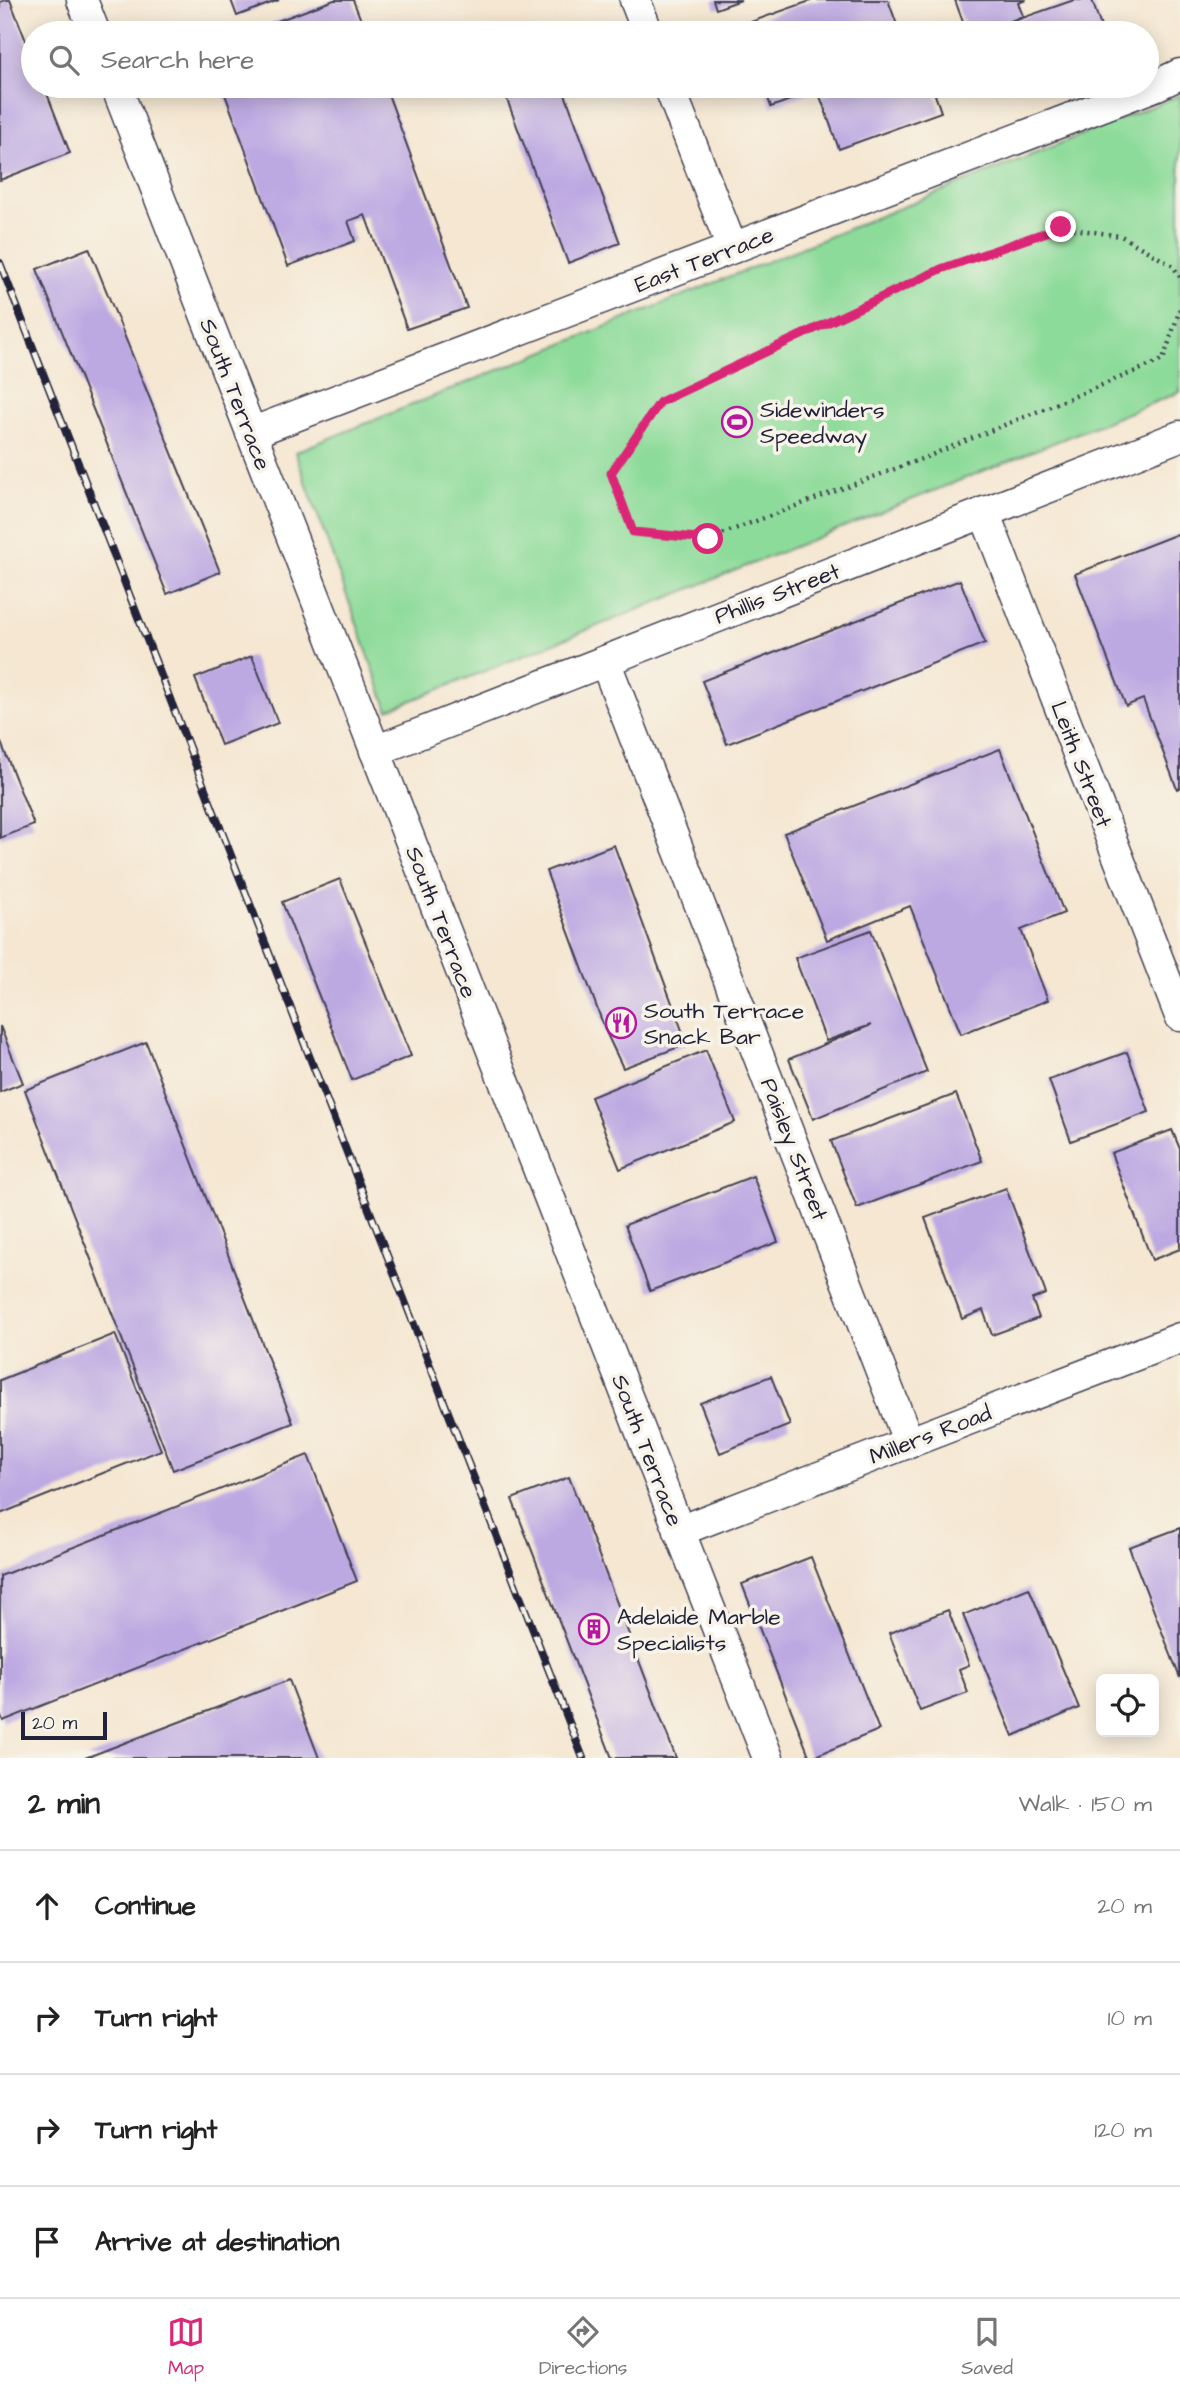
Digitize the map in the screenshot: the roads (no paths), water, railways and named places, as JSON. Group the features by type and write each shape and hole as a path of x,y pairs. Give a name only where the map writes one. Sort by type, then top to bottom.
{"street":[{"path":"82,0 90,21"},
{"path":"635,0 643,21"},
{"name":"South Terrace","path":"121,98 768,1758"},
{"path":"674,98 732,248"},
{"name":"East Terrace","path":"251,433 1120,98"},
{"name":"Phillis Street","path":"375,751 1180,436"},
{"name":"Leith Street","path":"984,512 1180,1016"},
{"name":"Paisley Street","path":"604,661 909,1443"},
{"name":"Millers Road","path":"679,1531 1180,1338"}],"railway":[{"path":"0,263 583,1758"}],"place":[{"name":"Sidewinders Speedway","path":"737,422"},
{"name":"South Terrace Snack Bar","path":"621,1023"},
{"name":"Adelaide Marble Specialists","path":"594,1629"}]}
